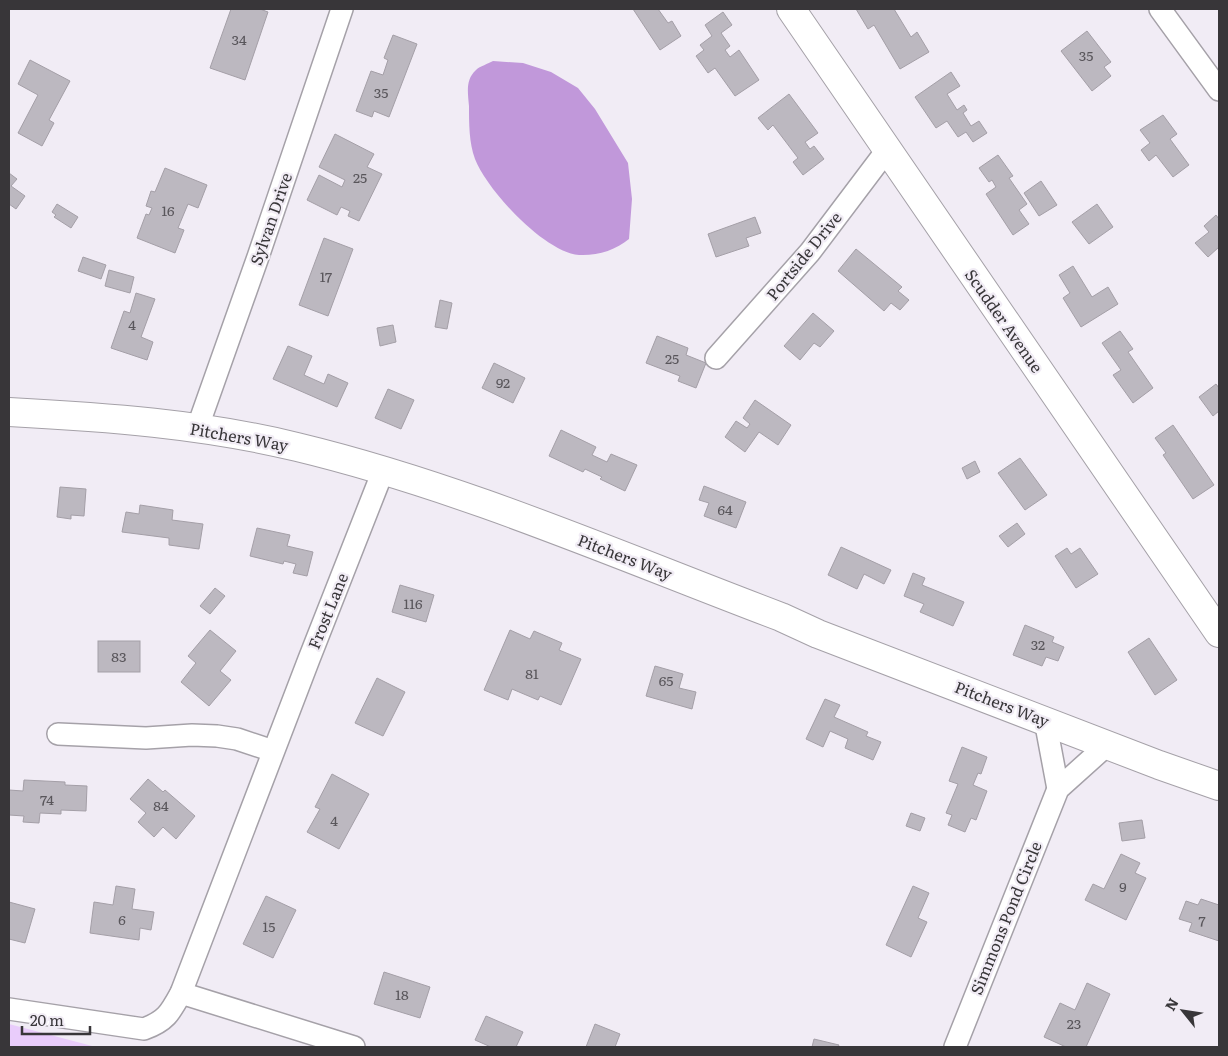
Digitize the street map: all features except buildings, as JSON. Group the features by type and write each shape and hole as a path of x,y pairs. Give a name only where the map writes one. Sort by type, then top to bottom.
{"main road":[{"name":"Scudder Avenue","path":"790,9 1219,633"},
{"name":"Pitchers Way","path":"9,412 138,421 197,429 296,447 383,472 532,521 781,617 818,634 1219,786"}],"street":[{"name":"Sylvan Drive","path":"197,429 258,258 342,9"},
{"path":"1160,9 1219,90"},
{"name":"Portside Drive","path":"716,358 810,252 887,150"},
{"name":"Frost Lane","path":"9,1009 144,1029 160,1023 170,1014 181,994 383,472"},
{"path":"1044,720 1058,789"},
{"path":"58,734 136,738 192,735 217,736 237,739 274,751"},
{"name":"Simmons Pond Circle","path":"955,1047 1058,789 1107,745"},
{"path":"181,994 354,1047"}],"shaded area":[{"path":"493,61 523,63 551,72 578,88 595,109 628,163 632,199 629,239 624,243 612,249 593,254 579,255 565,251 550,243 518,218 491,187 481,172 473,153 468,92 472,74 480,67"},
{"path":"9,1024 96,1047 9,1047"}]}
